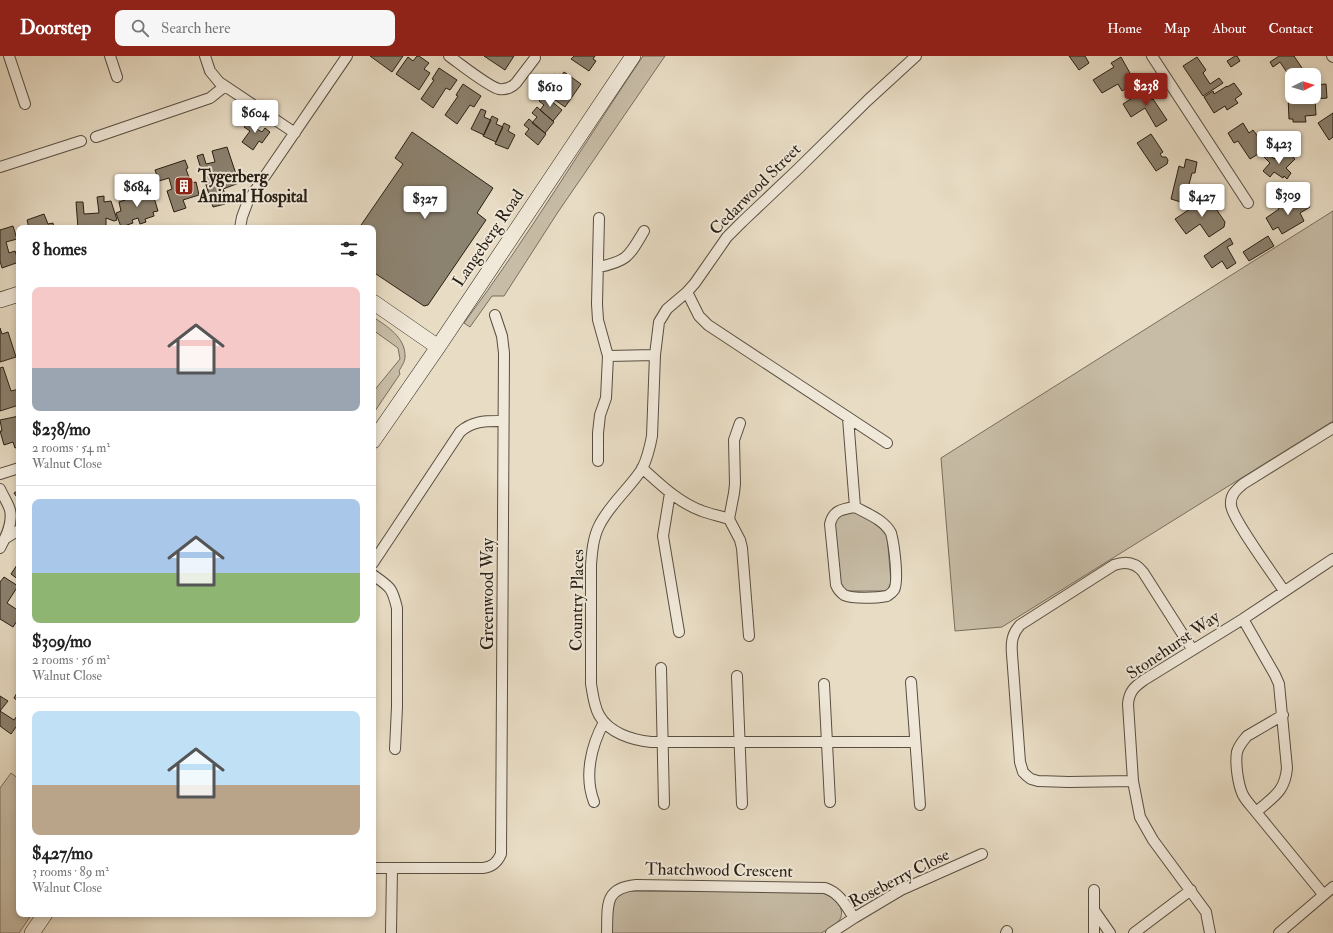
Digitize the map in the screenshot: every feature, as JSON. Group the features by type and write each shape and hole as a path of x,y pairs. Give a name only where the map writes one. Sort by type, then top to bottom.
{"main road":[{"name":"Langeberg Road","path":"376,437 438,347 633,56"},
{"path":"0,300 16,295"},
{"path":"376,304 438,347"},
{"path":"32,933 43,917"}],"street":[{"path":"9,56 25,104"},
{"path":"110,56 117,77"},
{"path":"205,56 210,71 214,77 295,133"},
{"path":"241,225 248,202 347,56"},
{"path":"449,56 494,87 505,89 516,84 535,58"},
{"name":"Cedarwood Street","path":"654,355 658,322 667,309 696,283 727,237 868,100 916,56"},
{"path":"1152,56 1248,203"},
{"path":"96,137 210,98 225,86"},
{"path":"0,167 81,141"},
{"path":"598,460 598,428 600,415 606,398 608,356 598,320 599,218"},
{"path":"599,267 614,264 624,259 631,253 644,231"},
{"path":"687,292 699,316 708,325 887,443"},
{"name":"Greenwood Way","path":"376,868 488,867 496,862 501,854 504,353 502,336 495,315"},
{"path":"608,356 654,355"},
{"name":"Country Places","path":"654,355 652,436 650,448 642,468 599,525 592,550 591,684 596,707 604,722 626,738 641,741 915,742"},
{"path":"848,418 855,507"},
{"path":"376,558 460,432 464,428 481,421 503,421"},
{"path":"740,423 734,440 735,489 729,519 740,540 742,548 749,636"},
{"path":"1284,591 1238,523 1231,505 1232,497 1236,490 1243,484 1333,428"},
{"path":"642,468 670,493 701,511 729,519"},
{"path":"0,474 16,469"},
{"path":"0,489 10,511 9,528 6,538 0,548"},
{"path":"670,493 664,525 663,544 679,632"},
{"path":"855,507 883,522 891,533 896,578 894,590 891,594 886,596 846,596 838,591 836,585 830,524 831,518 841,509 855,507"},
{"path":"10,511 16,515"},
{"path":"6,538 16,532"},
{"name":"Stonehurst Way","path":"1210,933 1206,912 1153,840 1140,817 1133,781 1128,704 1129,697 1131,691 1144,680 1192,649 1243,619 1333,559"},
{"path":"1133,781 1046,782 1031,779 1023,772 1020,762 1012,654 1012,644 1015,631 1020,625 1114,566 1121,563 1128,563 1134,564 1139,568 1192,649"},
{"path":"376,577 389,586 394,595 397,608 395,749"},
{"path":"1243,619 1279,684 1287,768 1284,786 1256,812"},
{"path":"661,668 664,804"},
{"path":"737,676 742,804"},
{"path":"911,682 920,805"},
{"path":"824,684 830,802"},
{"path":"1282,715 1247,736 1242,741 1237,752 1241,791 1248,802 1323,894"},
{"path":"594,802 589,785 591,759 594,745 604,722"},
{"name":"Roseberry Close","path":"831,933 901,890 982,854"},
{"path":"391,933 392,868"},
{"name":"Thatchwood Crescent","path":"607,933 608,904 612,894 620,888 636,885 819,887 836,893 854,918"},
{"path":"1279,933 1333,887"},
{"path":"1094,890 1094,933"},
{"path":"1134,933 1191,890"},
{"path":"1094,910 1110,933"}],"shaded area":[{"path":"643,56 665,56 558,212 504,296 492,296 470,327 464,323 511,258"},
{"path":"1333,211 1333,421 1002,627 955,631 941,458"},
{"path":"376,319 395,333 399,338 405,357 404,363 399,371 400,374 376,410 376,388 400,359 398,348 376,332"},
{"path":"853,512 859,513 884,528 887,534 891,582 888,589 885,591 848,591 840,586 834,523 837,516"},
{"path":"11,773 16,777 16,917 30,917 19,933 0,933 0,788"},
{"path":"625,891 820,892 825,893 834,899 838,903 842,912 841,917 836,924 821,933 612,933 612,903 614,897"}],"building":[{"path":"370,56 403,56 392,72"},
{"path":"417,56 429,63 424,69 430,73 419,90 396,74 408,57 413,61"},
{"path":"484,56 514,56 505,70"},
{"path":"574,56 595,56 593,59 596,61 589,71 571,59"},
{"path":"1069,56 1085,56 1089,63 1079,70"},
{"path":"1237,56 1240,61 1231,67 1227,61"},
{"path":"1279,56 1294,56 1302,68 1285,68 1285,70 1280,62 1273,67 1270,62"},
{"path":"1121,57 1131,75 1128,77 1132,85 1122,91 1118,84 1102,93 1093,80 1114,67 1111,63"},
{"path":"1197,57 1206,70 1203,73 1210,84 1219,78 1223,83 1203,96 1183,66"},
{"path":"439,68 457,80 450,90 446,88 433,108 421,99 434,80 432,79"},
{"path":"564,72 581,84 565,107 548,95 552,89 546,85 554,74 560,78"},
{"path":"1234,83 1242,94 1235,99 1238,103 1227,110 1225,106 1214,113 1204,97 1213,91 1214,94"},
{"path":"463,84 481,96 474,107 470,105 457,124 445,115 458,96 456,95"},
{"path":"1321,84 1326,84 1327,98 1321,98"},
{"path":"1149,87 1154,94 1150,97 1152,100 1153,99 1167,120 1156,127 1145,108 1131,117 1123,104"},
{"path":"544,95 562,110 553,121 540,110 544,105 539,101"},
{"path":"1288,104 1315,104 1316,115 1305,116 1306,122 1293,122 1293,119 1289,119"},
{"path":"537,107 554,122 545,133 532,123 537,117 532,113"},
{"path":"481,109 486,111 484,117 491,120 484,135 471,129"},
{"path":"1333,113 1333,137 1329,140 1318,123"},
{"path":"492,116 498,119 496,124 503,127 496,142 483,136"},
{"path":"251,118 260,124 257,129 262,132 265,128 270,132 262,143 259,141 253,150 242,142 250,131 244,127"},
{"path":"529,119 546,134 538,145 525,134 529,129 524,125"},
{"path":"504,123 510,126 508,131 515,135 508,149 495,144"},
{"path":"1243,123 1249,133 1253,130 1262,142 1258,144 1263,151 1250,159 1238,141 1234,143 1228,133"},
{"path":"412,132 493,188 477,213 486,220 428,305 424,306 376,274 376,225 361,225 403,164 395,158"},
{"path":"1151,134 1163,152 1160,154 1168,160 1167,164 1156,171 1137,143"},
{"path":"227,147 239,183 223,189 226,196 223,197 225,204 213,207 197,156 203,154 206,164 215,162 212,151"},
{"path":"1284,149 1295,159 1286,168 1291,173 1287,179 1284,176 1283,178 1274,172 1270,177 1263,171 1270,163 1264,157 1268,154 1274,159"},
{"path":"1186,159 1197,162 1195,173 1192,173 1184,203 1171,199 1179,166 1184,168"},
{"name":"Tygerberg Animal Hospital","path":"185,160 188,168 186,169 191,183 196,182 199,195 183,200 186,208 174,212 167,191 172,189 169,178 159,181 155,170"},
{"path":"144,188 146,193 152,191 158,211 153,212 154,216 145,219 146,222 140,224 138,218 132,220 133,223 120,225 116,213 121,211 119,202 131,198 130,193"},
{"path":"104,196 104,202 111,201 117,220 114,221 106,218 106,225 78,225 76,202 83,202 84,214 99,213 97,197"},
{"path":"1208,197 1225,222 1224,227 1209,237 1200,224 1186,234 1175,219"},
{"path":"1303,197 1310,207 1300,213 1304,221 1282,234 1278,227 1273,230 1266,218 1279,209 1278,207 1283,203 1286,207"},
{"path":"44,214 48,224 53,223 53,225 28,225 27,220"},
{"path":"13,226 16,236 16,239 6,242 9,253 15,251 16,263 2,268 0,261 0,230"},
{"path":"1268,236 1274,246 1249,261 1243,252"},
{"path":"1230,238 1233,244 1227,247 1236,263 1227,269 1222,261 1212,268 1204,256"},
{"path":"0,328 2,334 8,332 16,357 0,362"},
{"path":"3,367 11,391 16,390 16,406 0,411 0,368"},
{"path":"16,417 16,448 13,442 4,445 0,431 2,431 0,420"},
{"path":"16,566 16,578 11,574"},
{"path":"4,577 16,585 16,589 7,603 16,609 16,622 13,627 0,619 0,582"},
{"path":"0,696 8,701 0,711"},
{"path":"0,711 14,720 16,717 16,727 11,734 0,726"}],"place":[{"name":"Tygerberg Animal Hospital","path":"184,186"}]}
